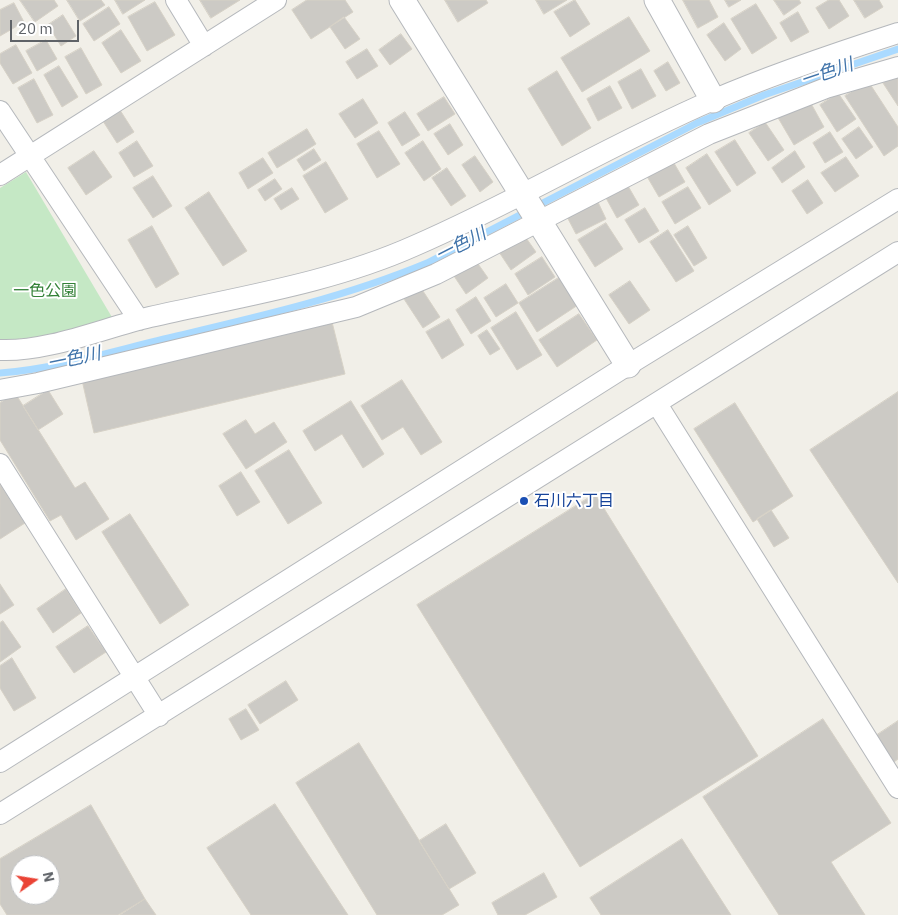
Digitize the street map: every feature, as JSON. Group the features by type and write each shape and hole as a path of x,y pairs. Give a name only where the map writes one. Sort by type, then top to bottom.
{"street":[{"path":"176,0 204,46"},
{"path":"0,175 276,0"},
{"path":"402,0 628,365"},
{"path":"657,0 712,100"},
{"path":"0,390 48,381 356,307 436,274 530,207 712,100 898,33"},
{"path":"0,350 50,343 139,320 320,279 530,207 826,88 898,67"},
{"path":"0,111 139,320"},
{"path":"0,762 136,678 628,365 898,199"},
{"path":"0,814 898,252"},
{"path":"657,404 898,788"},
{"path":"0,464 159,716"}],"green space":[{"name":"一色公園","path":"26,172 116,324 82,332 0,341 0,188"}],"building":[{"path":"20,0 54,0 58,6 35,22"},
{"path":"67,0 101,0 105,5 80,21"},
{"path":"115,0 145,0 123,14"},
{"path":"200,0 240,0 211,18"},
{"path":"307,0 345,0 353,12 311,39 292,10"},
{"path":"445,0 486,0 488,3 458,22"},
{"path":"536,0 567,0 544,14"},
{"path":"575,0 590,24 570,37 554,12"},
{"path":"683,0 709,0 718,17 698,28"},
{"path":"725,0 741,0 729,7"},
{"path":"774,0 799,0 801,3 784,15"},
{"path":"829,0 839,0 849,16 829,29 816,8"},
{"path":"854,0 879,0 883,7 865,18"},
{"path":"155,2 175,35 147,51 128,17"},
{"path":"14,3 24,22 0,36 0,10"},
{"path":"756,4 777,38 752,54 731,19"},
{"path":"109,7 120,24 94,41 83,24"},
{"path":"798,12 809,32 791,42 780,23"},
{"path":"63,15 76,36 61,46 48,25"},
{"path":"344,17 360,39 345,49 330,27"},
{"path":"629,17 650,51 582,92 561,58"},
{"path":"724,23 741,49 725,61 707,35"},
{"path":"121,30 141,61 121,73 102,43"},
{"path":"401,34 412,49 390,65 379,50"},
{"path":"46,40 57,59 37,71 26,51"},
{"path":"16,45 32,73 13,84 0,63 0,54"},
{"path":"81,48 102,85 86,94 65,57"},
{"path":"367,49 378,66 357,79 346,62"},
{"path":"668,62 680,83 666,91 654,71"},
{"path":"59,66 78,97 62,107 44,75"},
{"path":"641,69 656,96 632,109 618,82"},
{"path":"557,71 591,128 562,146 528,89"},
{"path":"898,73 898,106 883,83"},
{"path":"34,79 53,115 37,123 18,88"},
{"path":"868,81 898,127 898,146 884,156 845,96"},
{"path":"610,86 622,108 598,121 587,99"},
{"path":"838,93 856,119 837,132 820,105"},
{"path":"444,97 455,114 428,131 417,114"},
{"path":"808,98 824,127 794,145 777,116"},
{"path":"363,99 378,123 355,138 339,114"},
{"path":"118,107 134,132 117,143 101,118"},
{"path":"405,112 420,135 402,146 388,123"},
{"path":"765,122 784,150 768,161 749,133"},
{"path":"450,124 463,145 448,155 434,134"},
{"path":"859,127 873,147 856,159 842,139"},
{"path":"307,129 316,144 277,168 268,153"},
{"path":"379,131 400,164 377,178 357,144"},
{"path":"830,132 843,152 825,163 813,143"},
{"path":"735,140 756,173 737,186 715,152"},
{"path":"137,141 153,166 134,177 119,153"},
{"path":"423,141 441,169 424,181 405,153"},
{"path":"314,149 321,160 304,171 297,160"},
{"path":"94,151 112,177 86,195 68,168"},
{"path":"795,151 805,167 782,183 772,168"},
{"path":"707,154 731,191 709,205 686,168"},
{"path":"475,156 493,182 480,192 462,165"},
{"path":"846,157 859,176 835,192 821,173"},
{"path":"263,158 273,173 248,189 239,173"},
{"path":"671,158 685,182 659,197 645,173"},
{"path":"326,162 348,199 325,213 303,176"},
{"path":"447,168 466,196 451,206 432,178"},
{"path":"153,176 172,206 153,218 133,188"},
{"path":"275,179 282,189 265,201 258,190"},
{"path":"808,180 823,203 807,214 792,191"},
{"path":"628,186 639,205 617,218 606,198"},
{"path":"688,187 701,208 675,224 662,202"},
{"path":"292,188 299,199 281,210 274,199"},
{"path":"209,192 247,251 223,266 185,208"},
{"path":"596,198 606,219 576,234 565,213"},
{"path":"645,208 659,231 639,243 625,220"},
{"path":"606,223 623,249 595,267 578,240"},
{"path":"152,226 179,274 156,288 128,240"},
{"path":"688,226 707,258 694,266 674,235"},
{"path":"668,230 694,271 676,282 650,242"},
{"path":"524,235 536,252 511,270 499,252"},
{"path":"542,257 555,277 528,295 515,274"},
{"path":"476,261 488,278 466,294 454,276"},
{"path":"560,277 578,305 537,332 519,303"},
{"path":"630,281 650,310 629,324 609,295"},
{"path":"506,284 518,303 496,317 484,298"},
{"path":"421,288 440,317 423,328 404,299"},
{"path":"476,297 491,321 471,334 456,310"},
{"path":"516,312 542,355 517,370 491,328"},
{"path":"579,314 597,340 557,367 539,340"},
{"path":"449,319 464,345 442,359 426,332"},
{"path":"332,322 345,374 94,433 82,380"},
{"path":"487,330 500,349 490,355 478,336"},
{"path":"402,380 442,442 421,455 403,427 382,440 361,406"},
{"path":"48,390 63,414 38,430 23,406"},
{"path":"898,392 898,583 810,450"},
{"path":"15,393 75,488 85,482 109,519 76,540 61,515 50,521 0,440 0,403"},
{"path":"351,401 384,454 363,468 342,434 315,451 303,431"},
{"path":"735,403 793,496 753,522 694,429"},
{"path":"246,420 255,434 274,422 287,442 246,469 223,434"},
{"path":"289,450 322,503 288,524 255,471"},
{"path":"241,472 260,502 237,516 219,486"},
{"path":"0,484 25,523 0,539"},
{"path":"595,494 758,756 580,867 417,605"},
{"path":"771,510 789,538 774,547 757,519"},
{"path":"130,514 189,605 160,624 102,532"},
{"path":"0,584 14,605 0,614"},
{"path":"66,589 81,613 53,633 37,609"},
{"path":"3,621 21,647 0,662 0,623"},
{"path":"88,626 106,652 74,673 56,647"},
{"path":"12,658 36,698 14,711 0,688 0,666"},
{"path":"286,681 298,700 260,724 248,705"},
{"path":"246,709 259,730 241,740 229,719"},
{"path":"823,719 891,823 831,862 865,915 779,915 703,797"},
{"path":"898,721 898,759 894,762 877,735"},
{"path":"359,743 459,905 442,915 377,915 296,783"},
{"path":"275,804 348,915 251,915 207,848"},
{"path":"91,805 145,899 118,915 7,915 0,904 0,859"},
{"path":"446,824 476,873 449,889 419,841"},
{"path":"682,839 731,915 601,915 590,898"},
{"path":"544,873 557,897 525,915 498,915 492,903"},
{"path":"145,899 156,915 120,915"}],"waterway":[{"name":"一色川","path":"0,373 62,364 231,323 363,287 427,263 697,123 764,95 898,49"}],"place":[{"name":"石川六丁目","path":"524,501"}]}
